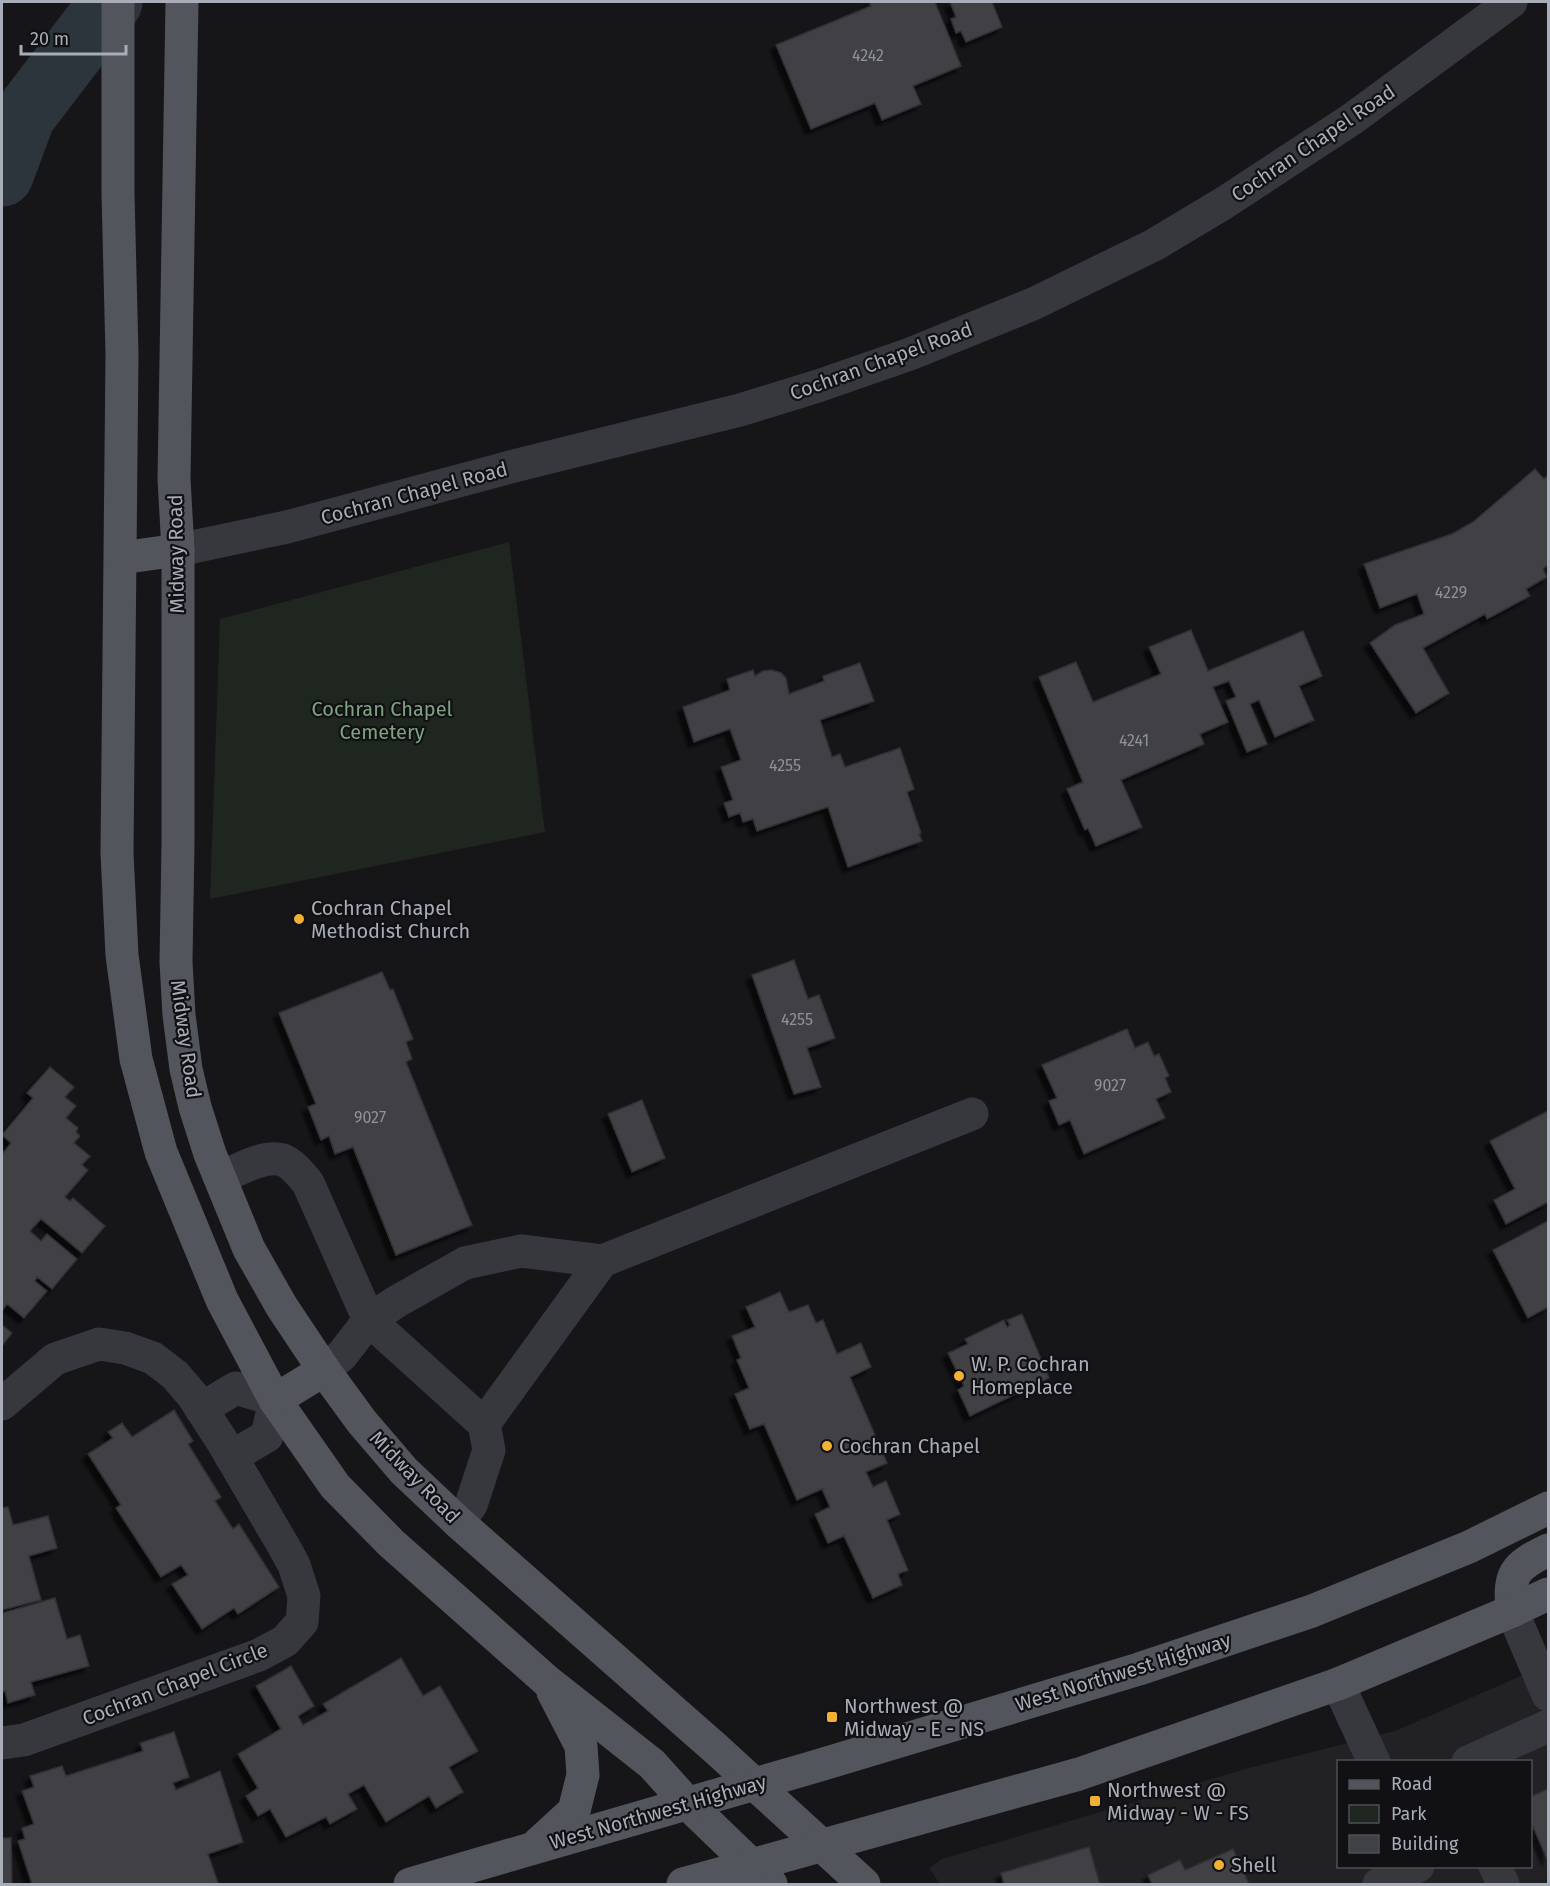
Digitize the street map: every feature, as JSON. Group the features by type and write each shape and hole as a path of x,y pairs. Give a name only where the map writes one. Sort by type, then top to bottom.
{"main road":[{"path":"118,2 118,194 122,354 117,853 122,955 136,1059 161,1152 222,1299 275,1400 335,1486 391,1543 548,1682 652,1764 688,1804 761,1875"},
{"name":"Midway Road","path":"182,2 174,479 177,550 176,962 179,1015 186,1069 210,1154 249,1249 282,1307 362,1422 404,1471 458,1522 755,1784 864,1884"},
{"path":"121,558 177,550"},
{"path":"275,1400 324,1370"},
{"name":"West Northwest Highway","path":"410,1884 688,1804 1139,1669 1312,1611 1469,1547 1548,1508"},
{"path":"1512,1611 1510,1585 1516,1571 1548,1550"},
{"path":"683,1884 761,1875 821,1846 1079,1774 1338,1684 1548,1594"},
{"path":"529,1850 574,1811 583,1775 581,1746 548,1682"}],"street":[{"name":"Cochran Chapel Road","path":"177,550 287,527 518,465 740,410 910,354 1033,304 1154,245 1224,202 1352,119 1511,2"},
{"path":"324,1370 342,1355 369,1320 465,1263 521,1251 602,1261 972,1114"},
{"path":"220,1178 267,1159 283,1160 295,1168 308,1183 369,1320 484,1424 489,1449 471,1505 458,1522"},
{"path":"484,1424 602,1261"},
{"name":"Cochran Chapel Circle","path":"2,1404 55,1359 99,1344 126,1348 153,1358 175,1375 201,1409 294,1565 304,1596 302,1622 285,1641 259,1655 24,1740 2,1743"},
{"path":"201,1409 236,1389 275,1400 267,1436 231,1457"},
{"path":"1512,1611 1548,1695"},
{"path":"1338,1684 1374,1760"},
{"path":"1470,1760 1548,1726"},
{"path":"1379,1884 1414,1868"},
{"path":"1496,1868 1503,1884"}],"shaded area":[{"path":"1548,1664 1548,1884 940,1884 929,1868 942,1859 1249,1768 1395,1731"}],"green space":[{"name":"Cochran Chapel Cemetery","path":"509,542 545,832 210,899 220,619"}],"building":[{"path":"869,2 935,2 961,66 913,86 921,104 882,120 875,103 811,129 776,45 871,6"},
{"path":"950,2 992,2 1002,27 966,42 961,31 956,33 951,19 956,17"},
{"path":"1535,469 1544,479 1548,475 1548,565 1543,569 1547,577 1526,589 1530,596 1487,619 1485,614 1423,648 1449,693 1416,713 1370,643 1395,625 1424,614 1417,594 1380,608 1364,564 1452,534 1473,522"},
{"path":"1191,630 1208,671 1303,631 1322,676 1299,686 1314,720 1275,737 1259,700 1250,704 1267,744 1247,752 1226,701 1236,697 1229,681 1213,687 1228,722 1200,734 1204,744 1121,780 1142,827 1096,846 1088,828 1085,830 1067,789 1083,782 1039,677 1076,662 1093,702 1161,674 1149,647"},
{"path":"860,663 874,701 820,720 832,757 840,754 845,767 900,748 914,789 907,792 922,841 848,867 828,807 757,831 753,819 743,822 740,813 729,817 724,803 733,800 721,767 741,760 730,729 694,742 683,707 730,690 727,679 753,670 755,676 763,671 772,670 781,673 786,678 789,694 824,681 823,676"},
{"path":"794,960 808,999 819,995 835,1038 807,1048 821,1087 794,1094 752,975"},
{"path":"382,972 390,990 393,989 413,1039 406,1042 412,1059 406,1062 472,1225 396,1255 353,1147 335,1154 329,1136 321,1140 308,1107 316,1104 279,1013"},
{"path":"1127,1029 1135,1048 1148,1042 1154,1056 1159,1054 1169,1076 1165,1078 1171,1092 1156,1099 1165,1118 1084,1154 1070,1120 1059,1125 1049,1101 1057,1098 1042,1065"},
{"path":"50,1067 74,1087 65,1097 76,1106 66,1118 78,1128 76,1132 80,1136 74,1143 90,1156 82,1165 88,1170 65,1197 70,1201 73,1198 105,1226 82,1253 41,1219 30,1231 41,1241 47,1234 77,1259 52,1289 37,1277 35,1281 47,1291 24,1318 7,1304 2,1311 2,1150 4,1152 11,1143 2,1135 33,1098 27,1093"},
{"path":"642,1100 665,1158 632,1172 608,1114"},
{"path":"1548,1111 1548,1202 1506,1224 1494,1200 1515,1189 1490,1141"},
{"path":"1548,1221 1548,1307 1528,1318 1493,1250"},
{"name":"Cochran Chapel","path":"780,1292 789,1312 808,1305 816,1323 823,1320 837,1354 861,1343 871,1367 850,1377 887,1463 866,1472 873,1487 886,1481 900,1514 887,1520 908,1570 898,1574 902,1585 873,1598 844,1536 828,1543 815,1514 830,1507 822,1489 797,1500 764,1424 750,1429 735,1394 749,1388 737,1360 741,1358 732,1336 755,1327 746,1307"},
{"path":"1022,1314 1049,1378 970,1416 958,1390 964,1386 948,1353 968,1344 965,1339 1004,1320 1007,1327 1010,1325 1007,1320"},
{"path":"2,1325 12,1333 2,1346"},
{"path":"174,1410 193,1441 188,1444 221,1497 215,1501 233,1529 239,1524 279,1587 238,1614 234,1608 202,1629 172,1584 188,1575 181,1565 161,1577 116,1508 121,1505 88,1454 113,1438 108,1432 122,1423 132,1437"},
{"path":"8,1507 13,1525 48,1516 57,1548 29,1556 41,1600 2,1610 2,1508"},
{"path":"55,1598 67,1639 80,1635 89,1666 31,1682 35,1695 8,1703 5,1691 2,1692 2,1613"},
{"path":"401,1658 423,1696 440,1686 478,1751 449,1767 463,1792 436,1808 429,1796 386,1822 364,1785 348,1794 357,1809 330,1824 326,1817 286,1837 270,1809 258,1816 246,1796 258,1788 238,1754 281,1729 256,1686 291,1666 314,1706 298,1716 303,1725 328,1711 323,1704"},
{"path":"174,1732 189,1777 173,1783 176,1790 220,1771 243,1842 208,1854 218,1883 32,1884 18,1841 25,1839 22,1828 34,1824 22,1791 34,1787 30,1776 62,1766 66,1776 143,1751 140,1743"},
{"path":"1548,1789 1548,1861 1532,1825 1532,1796"},
{"path":"2,1838 11,1838 12,1884 2,1884"},
{"path":"1089,1847 1100,1884 1004,1884 1001,1873"},
{"name":"Shell","path":"1233,1849 1249,1884 1152,1884 1148,1875 1180,1860 1185,1870"}],"waterway":[{"path":"2,175 24,116 111,2"}],"place":[{"name":"Cochran Chapel Methodist Church","path":"299,919"},
{"name":"W. P. Cochran Homeplace","path":"959,1376"},
{"name":"Cochran Chapel","path":"827,1446"},
{"name":"Northwest @ Midway - E - NS","path":"832,1717"},
{"name":"Northwest @ Midway - W - FS","path":"1095,1801"},
{"name":"Shell","path":"1219,1865"}]}
